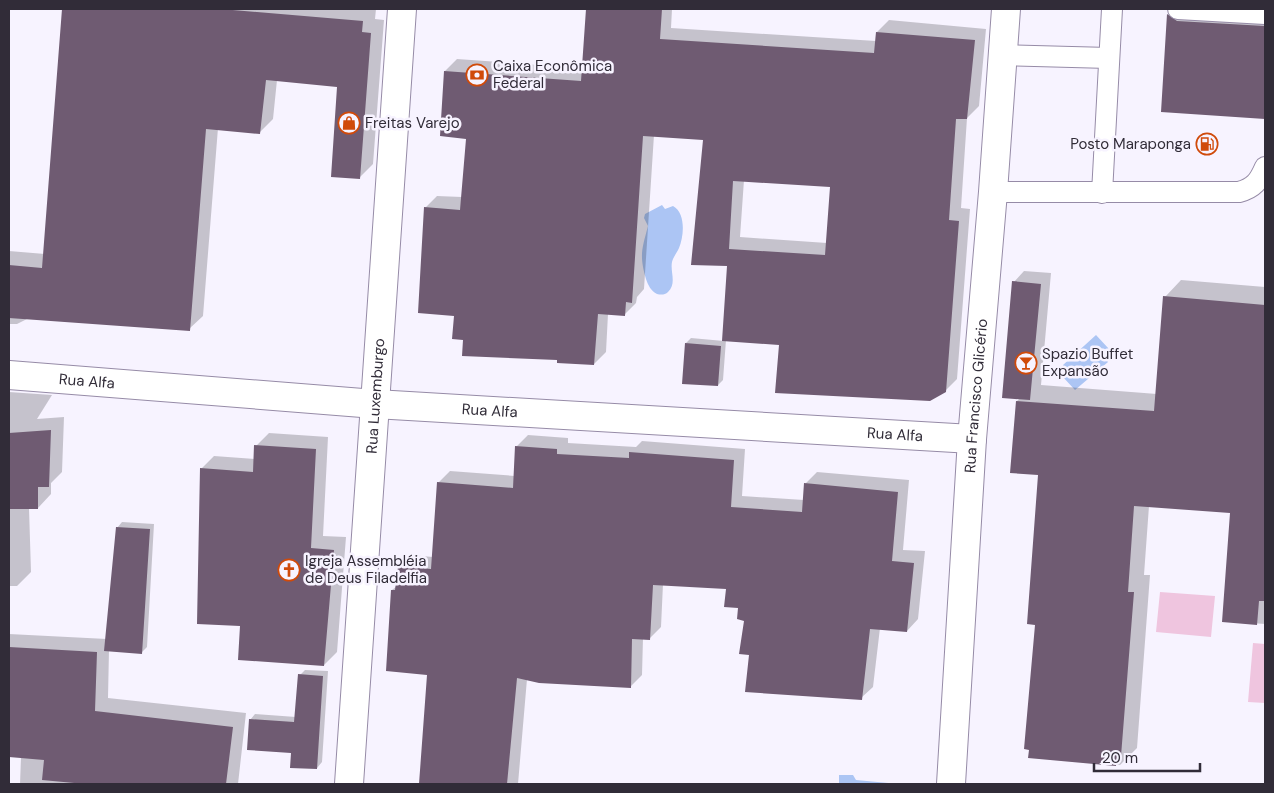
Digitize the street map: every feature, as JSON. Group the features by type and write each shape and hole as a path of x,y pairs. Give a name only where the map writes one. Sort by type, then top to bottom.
{"street":[{"name":"Rua Luxemburgo","path":"349,784 402,9"},
{"name":"Rua Francisco Glicério","path":"951,784 972,439 1006,9"},
{"name":"Rua Alfa","path":"9,375 375,404 972,439"}],"lane":[{"path":"1102,193 1112,9"},
{"path":"1178,9 1265,14"},
{"path":"1002,55 1109,58"},
{"path":"993,192 1239,192 1250,189 1260,180 1265,167"}],"shaded area":[{"path":"1160,592 1215,596 1211,637 1156,632"},
{"path":"1253,643 1265,644 1265,703 1248,702"}],"water":[{"path":"662,205 665,209 673,206 677,209 682,219 683,231 679,248 672,262 673,281 671,289 666,294 661,295 651,290 646,279 642,258 648,226 644,218 645,214"},
{"path":"1096,335 1109,349 1108,362 1075,390 1062,376 1063,365"},
{"path":"839,775 853,775 856,780 899,784 839,784"}],"building":[{"path":"62,9 221,9 363,21 362,32 371,33 360,179 331,177 337,87 266,80 260,134 206,129 190,331 9,318 9,265 42,268"},
{"path":"586,9 662,9 660,39 874,53 876,32 975,40 967,119 956,119 949,220 959,221 946,392 930,401 775,393 779,345 722,341 727,266 691,265 703,140 643,136 632,303 626,302 625,316 598,314 594,365 557,363 557,360 462,356 463,340 452,339 454,316 418,313 424,207 460,210 466,139 440,136 444,71 581,81","holes":["733,181 830,187 825,255 729,249"]},
{"path":"1167,14 1177,21 1265,26 1265,119 1161,112"},
{"path":"1012,281 1041,284 1030,400 1002,398"},
{"path":"1163,296 1265,305 1265,601 1259,601 1257,625 1222,622 1230,513 1134,506 1128,592 1134,592 1121,756 1117,755 1116,766 1028,758 1029,750 1024,749 1035,625 1027,624 1038,475 1010,473 1016,401 1154,411"},
{"path":"685,343 721,346 718,386 682,384"},
{"path":"51,430 49,487 38,487 38,509 9,509 9,433"},
{"name":"Igreja Assembléia de Deus Filadelfia","path":"254,445 316,449 311,548 334,550 324,666 238,660 240,626 197,624 200,468 253,472"},
{"path":"515,446 557,449 557,454 629,458 629,452 734,460 731,507 802,512 804,483 898,492 892,561 914,563 907,632 870,629 862,700 745,692 749,655 739,654 744,621 737,619 738,608 724,607 726,589 653,585 650,640 632,639 631,688 539,683 517,678 507,784 419,784 427,675 386,671 391,590 395,590 398,566 431,569 437,482 513,488"},
{"path":"116,527 150,529 142,654 104,651"},
{"path":"9,647 97,652 95,711 233,727 226,784 85,784 42,780 44,760 9,757"},
{"path":"298,674 323,676 317,769 290,768 291,753 247,750 249,719 294,722"}],"place":[{"name":"Caixa Econômica Federal","path":"477,75"},
{"name":"Freitas Varejo","path":"349,123"},
{"name":"Posto Maraponga","path":"1207,144"},
{"name":"Spazio Buffet Expansão","path":"1026,363"},
{"name":"Igreja Assembléia de Deus Filadelfia","path":"289,570"}]}
